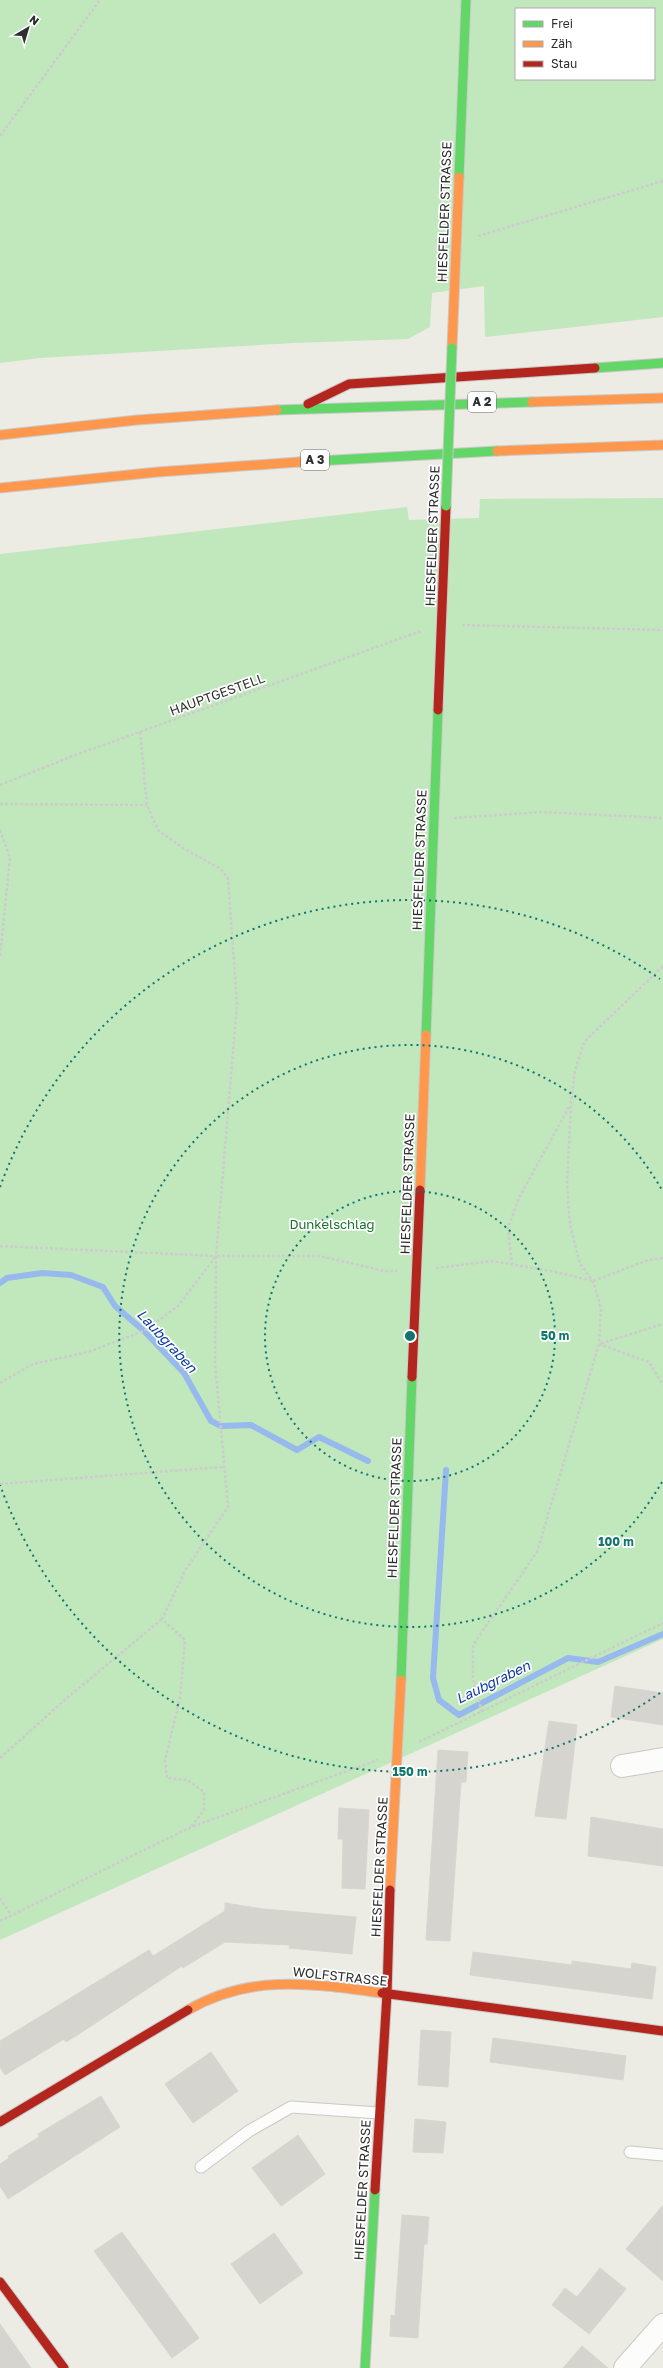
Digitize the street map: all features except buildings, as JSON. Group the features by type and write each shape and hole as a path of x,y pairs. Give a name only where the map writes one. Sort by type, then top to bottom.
{"main road":[{"name":"HIESFELDER STRASSE","path":"365,2368 387,1994 391,1875 398,1752 466,0"},
{"path":"0,436 137,420 302,408 349,384 663,363"},
{"name":"A 2","path":"302,408 663,398"},
{"path":"631,444 663,445"},
{"path":"631,444 650,454"},
{"name":"A 3","path":"0,488 120,474 346,458 631,444"},
{"name":"WOLFSTRASSE","path":"0,2122 200,2003 240,1988 297,1983 663,2031"},
{"path":"0,2282 64,2368"}],"street":[{"path":"622,1766 663,1759"},
{"path":"625,2368 663,2325"}],"lane":[{"path":"201,2167 249,2131 291,2107 379,2113"},
{"path":"630,2152 663,2155"}],"path":[{"path":"0,136 100,0"},
{"path":"456,241 508,229 663,181"},
{"name":"HAUPTGESTELL","path":"0,785 140,732 424,630 467,625 663,630"},
{"path":"0,1758 67,1698 162,1619 186,1569 228,1507 223,1467 216,1363 216,1256 237,1004 228,878 221,869 182,848 158,830 147,805 140,732"},
{"path":"0,804 147,805"},
{"path":"434,819 541,812 663,818"},
{"path":"0,830 10,858 0,957"},
{"path":"482,1712 472,1678 473,1645 536,1552 598,1344 601,1308 593,1281 580,1264 570,1225 567,1184 571,1103 575,1071 584,1042 663,966"},
{"path":"512,1265 508,1228 519,1198 571,1103"},
{"path":"0,1246 216,1256 320,1256 384,1271 416,1271 492,1261 555,1272 593,1281 648,1260 663,1258"},
{"path":"0,1383 33,1364 88,1352 144,1331 178,1306 216,1256"},
{"path":"598,1344 663,1324"},
{"path":"598,1344 649,1362 663,1385"},
{"path":"0,1484 223,1467"},
{"path":"162,1619 185,1640 180,1698 165,1760 168,1778 187,1780 204,1792 204,1810 191,1827"},
{"path":"0,1921 191,1827 398,1752 663,1623"},
{"path":"0,1898 12,1915"}],"green space":[{"path":"0,0 663,0 663,317 485,337 484,286 432,293 430,327 408,339 294,343 40,358 0,363"},
{"name":"Dunkelschlag","path":"663,498 663,1639 0,1940 0,554 407,507 409,520 479,518 480,499"}],"waterway":[{"name":"Laubgraben","path":"0,1283 7,1278 42,1273 71,1275 103,1287 115,1306 144,1331 184,1373 211,1421 221,1426 251,1425 297,1450 319,1437 368,1461"},
{"name":"Laubgraben","path":"446,1470 433,1678 439,1700 459,1715 568,1658 598,1662 663,1634"}],"traffic: fast":[{"path":"459,177 466,0"},
{"path":"446,506 452,348"},
{"path":"595,368 663,363"},
{"path":"277,410 532,402"},
{"path":"299,462 497,451"},
{"path":"426,1035 438,710"},
{"path":"401,1680 412,1377"},
{"path":"365,2368 375,2190"}],"traffic: slow":[{"path":"452,348 459,177"},
{"path":"532,402 663,398"},
{"path":"0,435 137,420 277,410"},
{"path":"497,451 663,445"},
{"path":"0,488 158,472 299,462"},
{"path":"420,1190 426,1035"},
{"path":"390,1890 401,1680"},
{"path":"188,2010 212,1998 235,1990 259,1986 283,1984 307,1985 382,1993"}],"traffic: jam":[{"path":"308,404 349,384 595,368"},
{"path":"438,710 446,506"},
{"path":"412,1377 420,1190"},
{"path":"375,2190 387,1994 390,1890"},
{"path":"382,1993 663,2031"},
{"path":"0,2122 188,2010"},
{"path":"0,2282 64,2368"}]}
